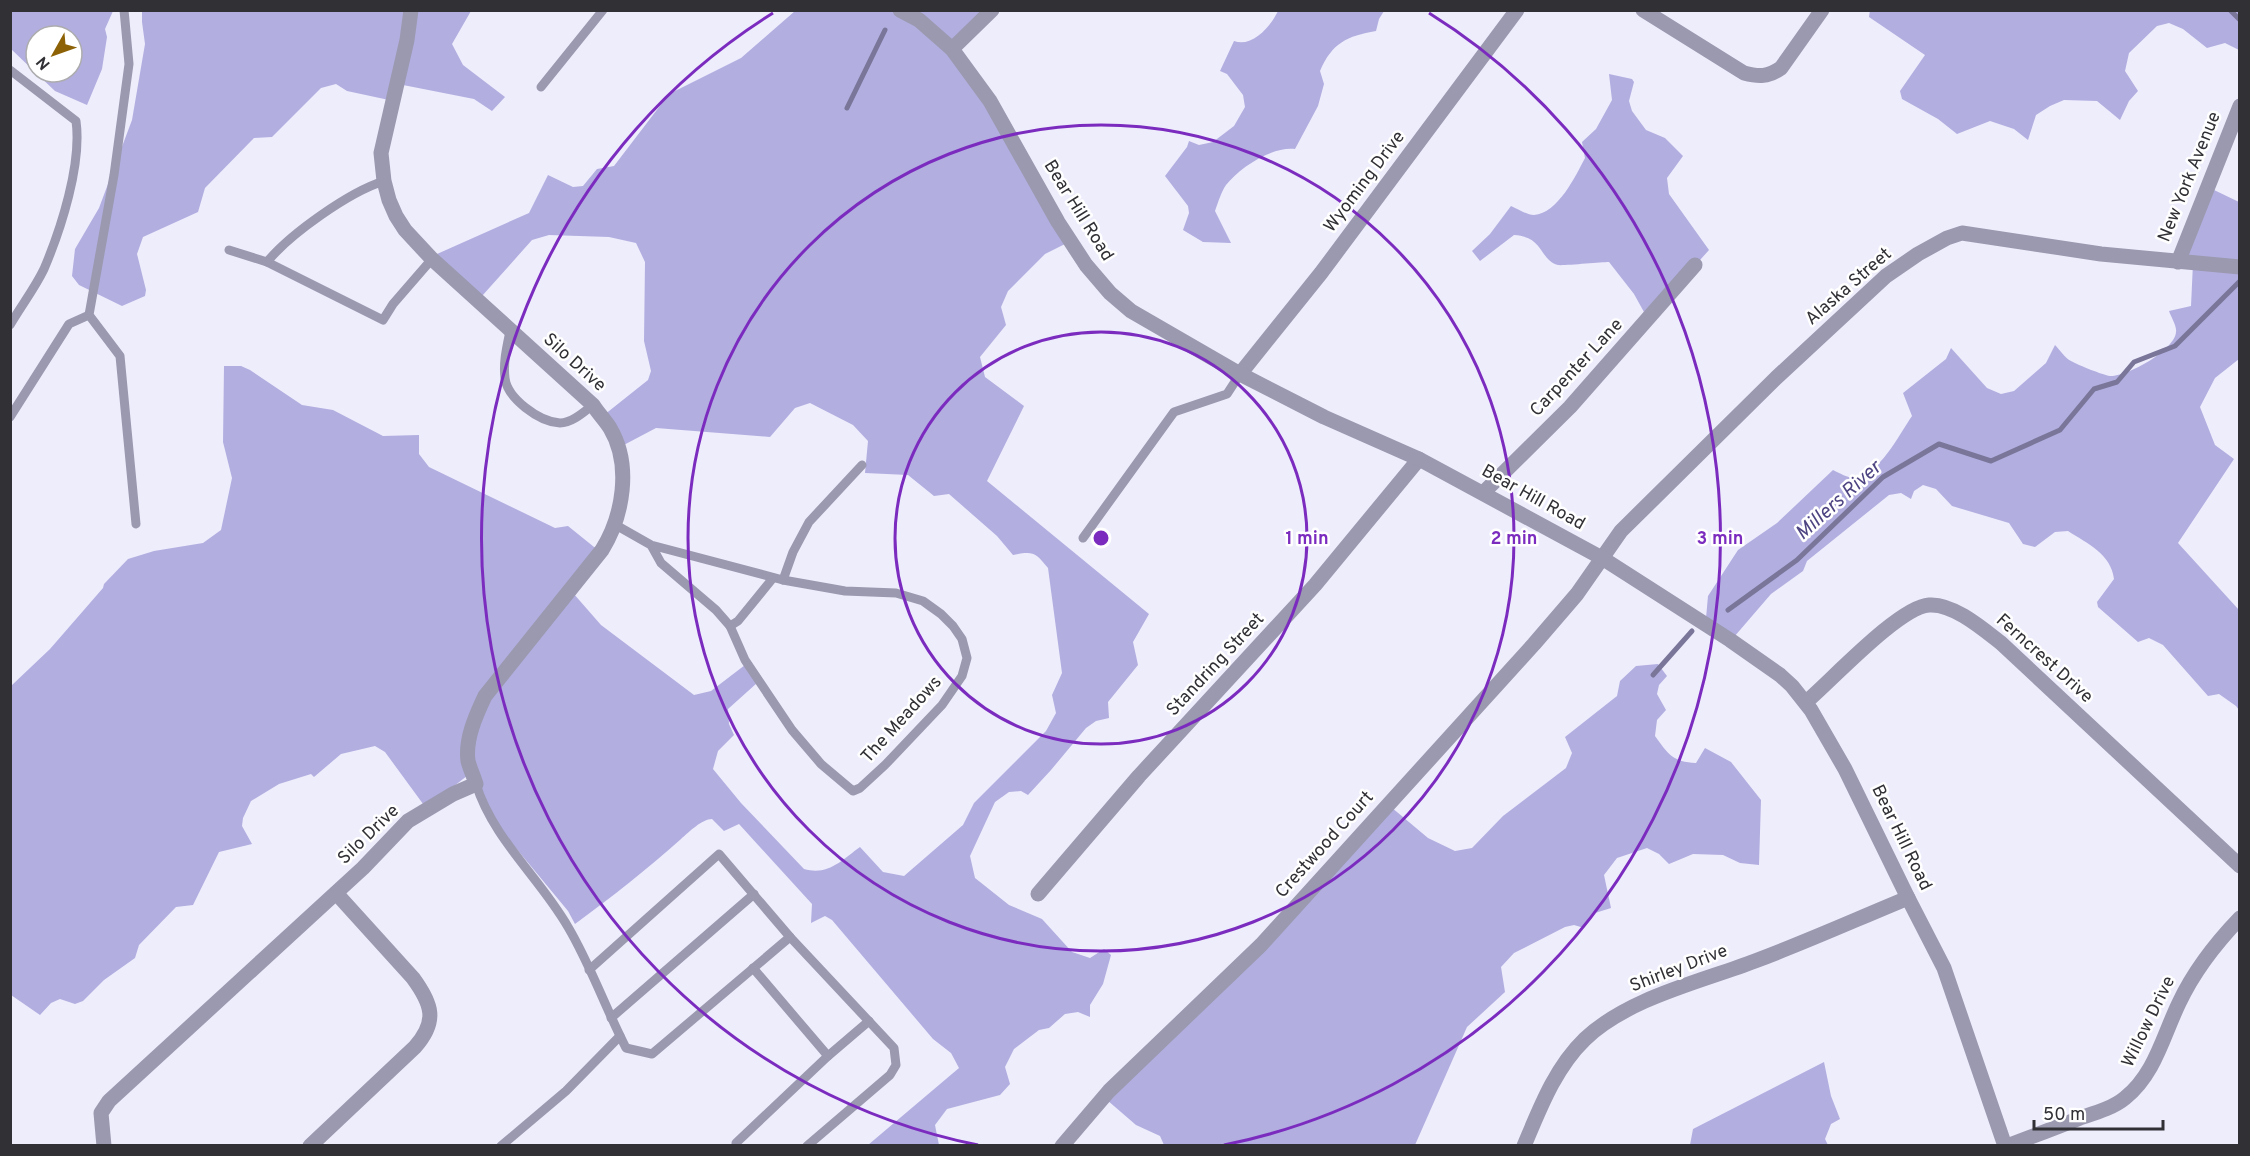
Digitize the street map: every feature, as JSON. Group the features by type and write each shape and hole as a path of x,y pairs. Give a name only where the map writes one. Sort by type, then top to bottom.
{"street":[{"name":"Silo Drive","path":"104,1146 101,1113 109,1101 363,868 408,821 453,794 476,784 468,760 470,738 485,696 602,550 610,537 614,524 622,487 621,458 611,430 593,405 432,259 405,230 388,200 381,153 407,40 411,10"},
{"name":"Bear Hill Road","path":"900,10 919,20 952,49 990,101 1058,222 1080,256 1110,293 1131,311 1240,374 1324,417 1419,459 1602,558 1780,675 1806,702 1845,769 1944,968 2006,1146"},
{"path":"952,49 992,10"},
{"name":"Wyoming Drive","path":"1240,374 1321,273 1517,10"},
{"path":"1643,10 1744,73 1759,76 1772,74 1781,68 1822,10"},
{"name":"New York Avenue","path":"2178,262 2240,106"},
{"name":"Alaska Street","path":"1602,558 1621,531 1776,378 1878,284 1918,254 1947,238 1962,233 2101,254 2240,267"},
{"name":"Carpenter Lane","path":"1483,493 1570,407 1695,265"},
{"name":"Standring Street","path":"1038,894 1139,777 1315,585 1419,459"},
{"name":"Crestwood Court","path":"1062,1146 1108,1091 1261,945 1534,644 1577,594 1602,558"},
{"name":"Ferncrest Drive","path":"1806,702 1864,649 1915,608 1929,604 1957,612 2001,643 2240,866"},
{"name":"Silo Drive","path":"310,1146 415,1047 427,1034 432,1016 423,992 413,978 336,893"},
{"name":"Shirley Drive","path":"1524,1146 1546,1094 1567,1057 1586,1037 1608,1021 1653,998 1756,961 1908,898"},
{"name":"Willow Drive","path":"2006,1146 2099,1112 2124,1099 2140,1084 2152,1065 2179,1003 2205,957 2240,918"}],"lane":[{"path":"124,10 129,64 114,176 89,315 120,356 136,524"},
{"path":"541,87 603,10"},
{"path":"10,70 76,121 78,147 75,169 58,229 43,270 10,324"},
{"path":"267,262 290,239 324,214 366,186 384,181"},
{"path":"230,250 267,262 383,320 393,303 432,259"},
{"path":"10,417 69,324 89,315"},
{"path":"510,331 505,354 505,380 515,401 542,417 561,423 579,416 593,405"},
{"path":"1083,538 1174,412 1227,394 1240,374"},
{"path":"730,626 738,621 778,579 809,522 862,465"},
{"name":"The Meadows","path":"614,524 651,545 778,579 845,591 896,593 923,601 940,614 962,639 967,658 962,676 942,705 860,788 853,791 821,764 792,730 746,660 730,626 716,610 661,563 651,545"},
{"path":"476,784 488,814 568,927 626,1048 652,1054 790,937"},
{"path":"589,970 719,854 790,937 894,1048 896,1065 890,1075 807,1146"},
{"path":"611,1018 754,894"},
{"path":"753,969 828,1056"},
{"path":"736,1146 736,1143 828,1056 869,1021"},
{"path":"501,1146 566,1091 620,1036"}],"shaded area":[{"path":"1870,10 2239,11 2239,50 2225,43 2207,48 2183,29 2169,23 2157,26 2129,53 2125,71 2138,91 2129,101 2120,120 2097,101 2064,100 2036,115 2028,140 2014,129 1990,121 1957,134 1938,119 1902,99 1900,91 1925,55 1869,17"},
{"path":"10,11 113,11 105,29 107,37 102,69 87,105 55,91 48,84 84,84 84,24 24,24 24,61 11,49"},
{"path":"142,11 471,11 452,44 463,65 505,97 492,111 474,99 403,85 389,100 347,91 336,84 321,88 272,137 254,138 205,188 198,212 143,237 137,254 146,290 145,296 122,306 79,285 72,276 75,249 99,208 132,120 145,44"},
{"path":"795,11 994,11 959,46 1075,239 1045,254 1008,291 1001,307 1006,325 980,357 985,377 1024,406 987,481 1149,614 1133,642 1138,665 1108,702 1109,718 1096,721 1086,728 1028,795 1021,791 1009,792 995,802 970,856 975,878 1009,905 1042,919 1072,952 1090,958 1104,949 1111,955 1103,984 1090,1005 1090,1017 1078,1012 1065,1014 1049,1028 1039,1030 1014,1049 1005,1067 1010,1084 1000,1095 947,1109 935,1125 939,1145 868,1145 959,1068 951,1053 933,1039 832,920 825,916 811,923 812,904 739,824 724,831 712,819 700,823 629,883 575,924 568,911 496,824 472,772 426,808 385,752 375,746 341,754 314,777 311,774 279,784 251,801 242,826 252,844 219,852 193,905 176,907 139,945 135,958 104,980 83,1001 75,1004 60,999 51,1003 40,1015 11,995 11,686 50,649 128,559 154,551 203,543 221,530 232,478 223,442 224,366 241,366 302,405 333,410 383,436 419,435 419,454 429,467 555,528 568,526 599,551 573,593 601,625 694,695 711,691 745,665 757,683 728,709 729,724 734,735 718,751 713,769 741,803 804,869 813,871 828,869 860,847 883,872 904,876 963,825 974,803 1046,731 1056,713 1052,695 1062,673 1048,568 1040,559 1029,553 1013,555 997,536 949,494 934,496 908,475 865,473 868,441 853,425 810,403 795,408 770,437 656,428 620,447 604,415 648,380 651,371 644,341 645,262 636,243 609,237 549,235 532,240 482,296 437,254 529,213 548,175 573,187 583,186 597,169 614,166 669,94 741,58"},
{"path":"1278,11 1384,11 1376,31 1357,35 1342,42 1335,47 1325,61 1320,71 1324,84 1318,106 1295,149 1267,154 1240,171 1226,185 1215,211 1231,243 1203,242 1183,230 1189,213 1188,206 1165,176 1189,141 1199,145 1213,142 1234,126 1245,107 1243,95 1227,74 1220,71 1234,41 1254,39 1266,29"},
{"path":"1609,74 1632,79 1634,82 1629,101 1632,111 1646,130 1665,138 1683,156 1667,178 1669,194 1709,250 1657,308 1644,312 1634,294 1609,262 1558,265 1547,258 1537,244 1514,235 1480,261 1472,251 1490,234 1511,206 1534,215 1543,213 1565,193 1585,158 1582,142 1596,129 1612,100"},
{"path":"2212,189 2239,202 2239,359 2215,378 2200,407 2215,445 2234,459 2178,543 2239,610 2239,710 2219,694 2208,696 2163,645 2149,638 2138,642 2098,607 2097,602 2114,579 2108,563 2091,545 2068,531 2055,532 2035,547 2023,544 2009,523 1952,506 1936,489 1923,485 1914,491 1911,499 1901,493 1889,495 1807,561 1803,571 1771,594 1734,637 1706,618 1708,596 1738,550 1777,523 1833,470 1855,478 1872,470 1880,462 1912,416 1903,393 1946,359 1951,348 1987,388 2001,394 2014,391 2046,363 2055,345 2071,361 2110,376 2138,367 2168,347 2176,332 2169,311 2191,306 2193,263 2184,258"},
{"path":"1658,664 1667,676 1659,685 1657,694 1666,710 1657,720 1655,736 1676,759 1696,763 1705,748 1731,762 1761,800 1759,865 1740,863 1723,855 1693,854 1669,864 1659,854 1647,848 1617,858 1604,875 1611,908 1595,913 1584,928 1574,925 1565,927 1514,953 1501,967 1505,992 1467,1027 1415,1145 1164,1145 1160,1136 1136,1125 1107,1100 1391,807 1428,838 1455,851 1472,848 1503,816 1566,768 1572,753 1565,737 1617,696 1620,681 1636,666"},
{"path":"1824,1062 1831,1096 1840,1119 1831,1124 1825,1139 1828,1145 1690,1145 1693,1129"}],"waterway":[{"name":"Millers River","path":"2230,10 2240,20"},
{"path":"847,108 885,30"},
{"name":"Millers River","path":"1728,610 1797,560 1883,477 1939,444 1991,461 2060,430 2094,389 2117,382 2134,362 2175,346 2239,282"},
{"name":"Millers River","path":"1653,675 1692,631"}]}
